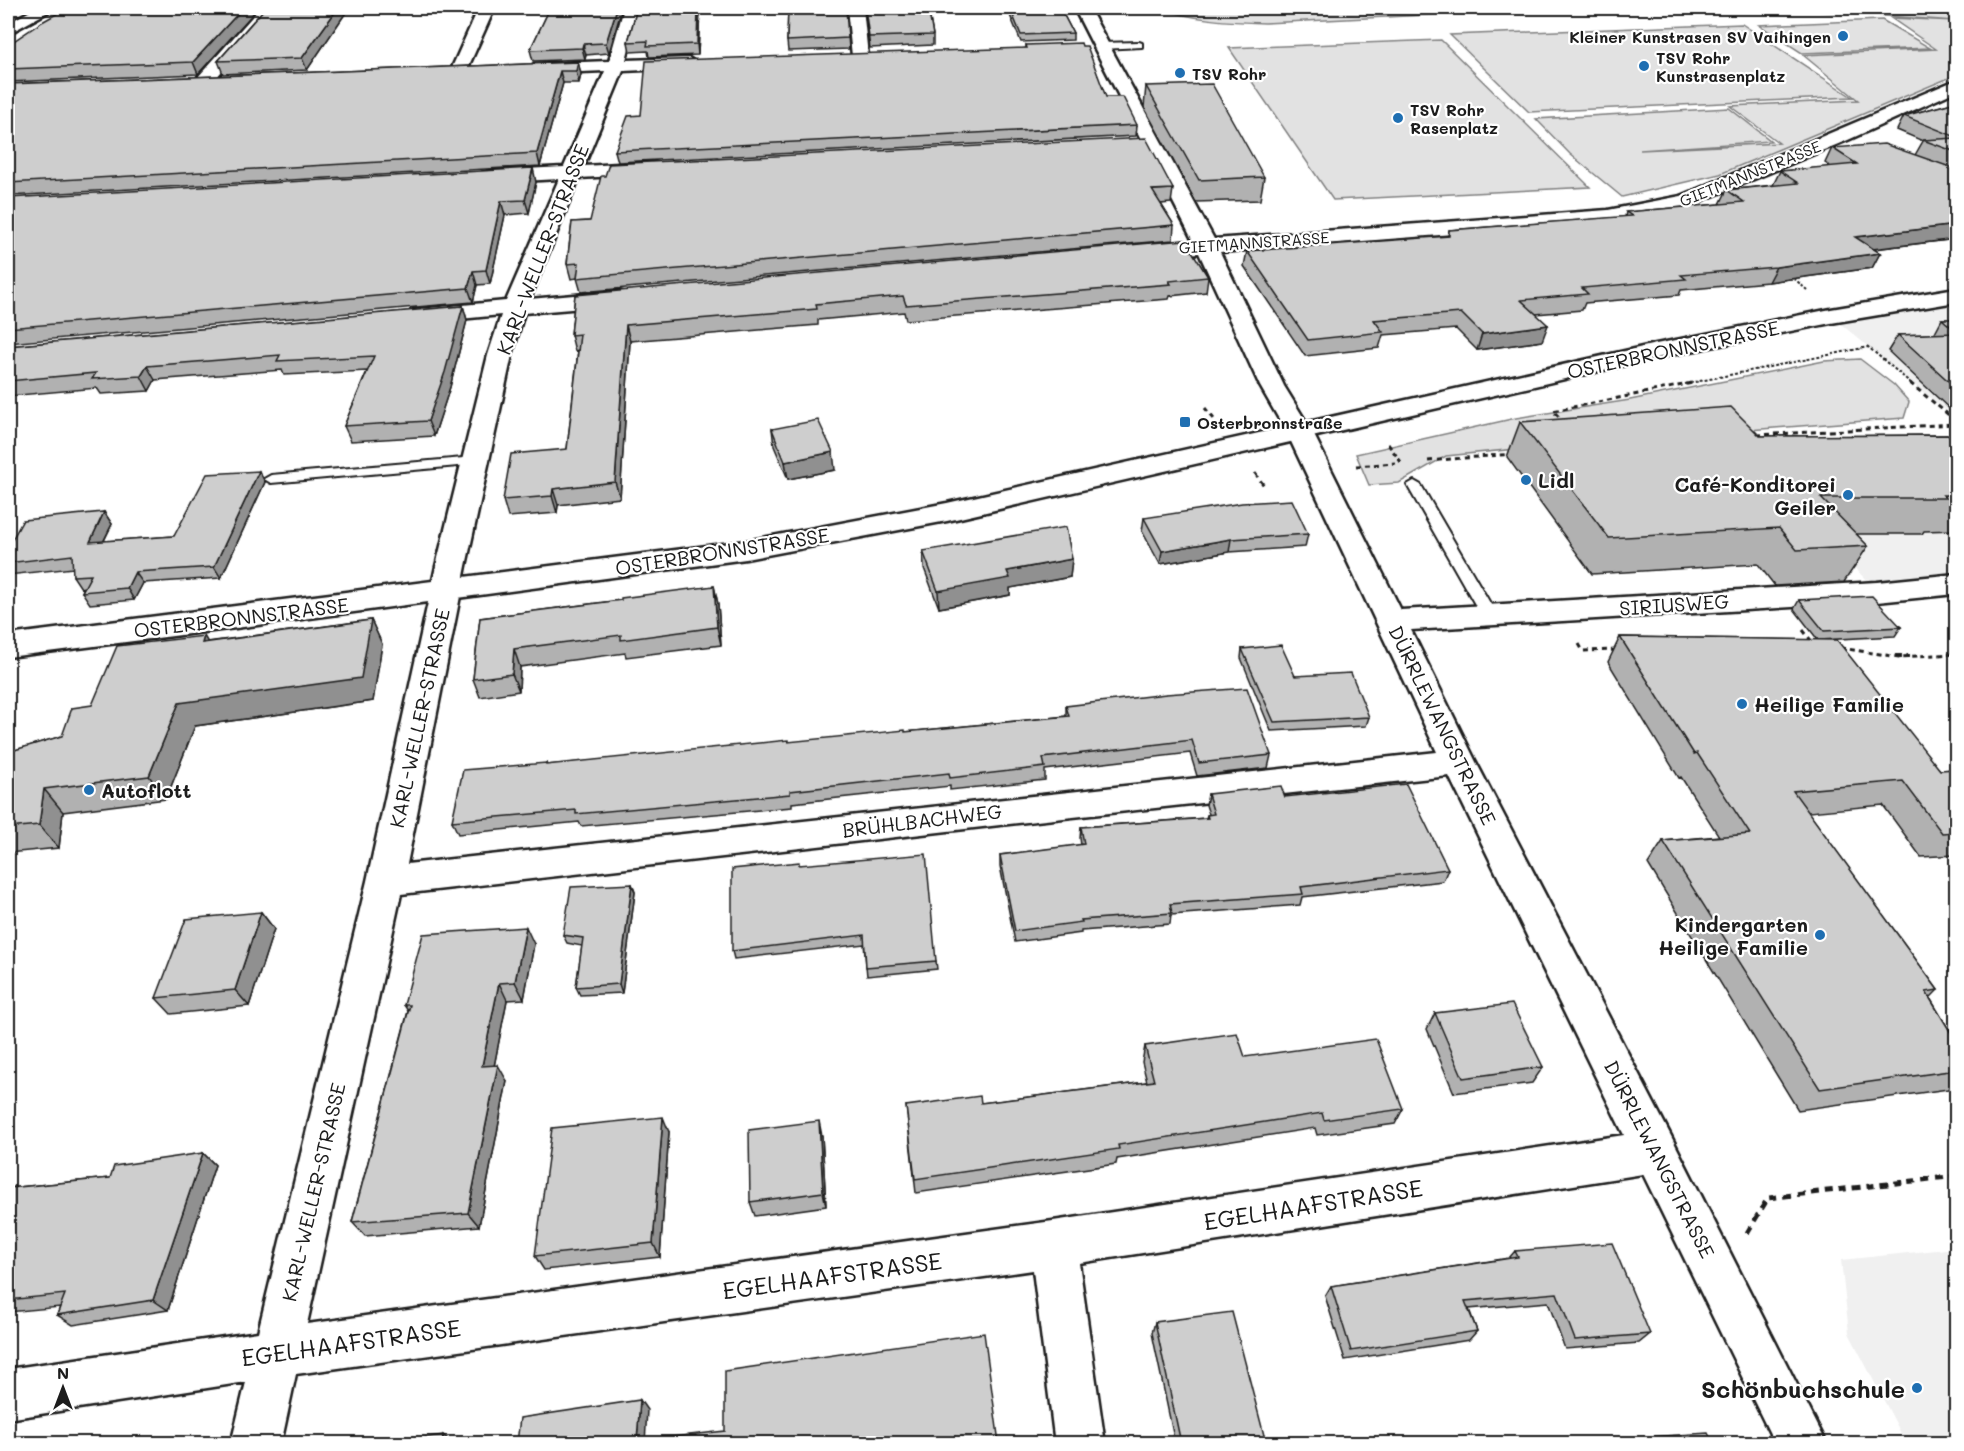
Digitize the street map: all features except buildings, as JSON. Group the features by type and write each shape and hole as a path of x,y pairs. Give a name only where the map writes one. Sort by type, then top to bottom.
{"street":[{"path":"8,29 46,8"},
{"path":"226,81 197,82 268,8"},
{"name":"KARL-WELLER-STRASSE","path":"256,1443 385,881 446,590 500,355 515,307 616,66 631,8"},
{"path":"855,8 860,56"},
{"name":"DÜRRLEWANGSTRASSE","path":"1081,8 1206,245 1272,386 1300,433 1459,762 1802,1443"},
{"path":"481,71 452,73 484,14"},
{"path":"1078,47 1101,46"},
{"path":"515,70 709,62"},
{"name":"GIETMANNSTRASSE","path":"1122,253 1608,216 1686,201 1956,85"},
{"name":"GIETMANNSTRASSE","path":"1841,136 1862,144"},
{"path":"1128,144 1152,143"},
{"path":"474,177 677,166"},
{"name":"OSTERBRONNSTRASSE","path":"8,646 746,550 947,512 1656,351 1831,316 1956,296"},
{"path":"397,318 634,297"},
{"name":"SIRIUSWEG","path":"1392,621 1956,584"},
{"name":"BRÜHLBACHWEG","path":"385,881 1459,762"},
{"name":"EGELHAAFSTRASSE","path":"8,1394 276,1353 1053,1244 1656,1151"},
{"path":"1053,1244 1080,1443"}],"lane":[{"path":"1101,46 1139,45"},
{"path":"271,479 475,461"},
{"path":"1414,484 1490,615"}],"path":[{"path":"1785,271 1831,316 1956,423"},
{"path":"1570,428 1553,411 1868,347"},
{"path":"1366,418 1401,463 1414,484"},
{"path":"1749,435 1956,423"},
{"path":"1829,431 1836,439"},
{"path":"1425,461 1518,454"},
{"path":"1316,469 1401,463"},
{"path":"1778,597 1820,653"},
{"path":"1561,611 1583,651 1629,650"},
{"path":"1801,644 1823,645"},
{"path":"1834,646 1899,657 1956,654"},
{"path":"1702,1243 1746,1236 1768,1198 1956,1176"}],"shaded area":[{"path":"1159,8 1570,8 1265,23 1212,20"},
{"path":"1774,8 1956,8 1956,75 1720,174 1622,197 1570,154 1536,119 1729,108 1771,141 1640,150 1779,143 1730,106 1858,100 1803,55 1936,49 1891,18 1955,21"},
{"name":"Kleiner Kunstrasen SV Vaihingen","path":"1882,20 1930,48 1802,53 1759,25"},
{"name":"TSV Rohr Kunstrasenplatz","path":"1742,24 1852,97 1529,112 1450,35"},
{"name":"TSV Rohr Rasenplatz","path":"1441,40 1590,187 1333,200 1229,48"},
{"path":"1956,295 1956,419 1831,316"},
{"path":"1860,359 1894,385 1909,402 1904,418 1446,456 1399,483 1369,485 1356,454 1516,418 1630,400 1824,361"},
{"path":"1956,442 1956,584 1877,592 1821,531"},
{"name":"Schönbuchschule","path":"1956,1248 1956,1443 1906,1443 1849,1333 1841,1260"}],"place":[{"name":"Kleiner Kunstrasen SV Vaihingen","path":"1843,36"},
{"name":"TSV Rohr Kunstrasenplatz","path":"1644,66"},
{"name":"TSV Rohr","path":"1180,73"},
{"name":"TSV Rohr Rasenplatz","path":"1398,118"},
{"name":"Osterbronnstraße","path":"1185,422"},
{"name":"Lidl","path":"1526,480"},
{"name":"Café-Konditorei Geiler","path":"1848,495"},
{"name":"Heilige Familie","path":"1742,704"},
{"name":"Autoflott","path":"89,790"},
{"name":"Kindergarten Heilige Familie","path":"1820,935"},
{"name":"Schönbuchschule","path":"1917,1388"}]}
